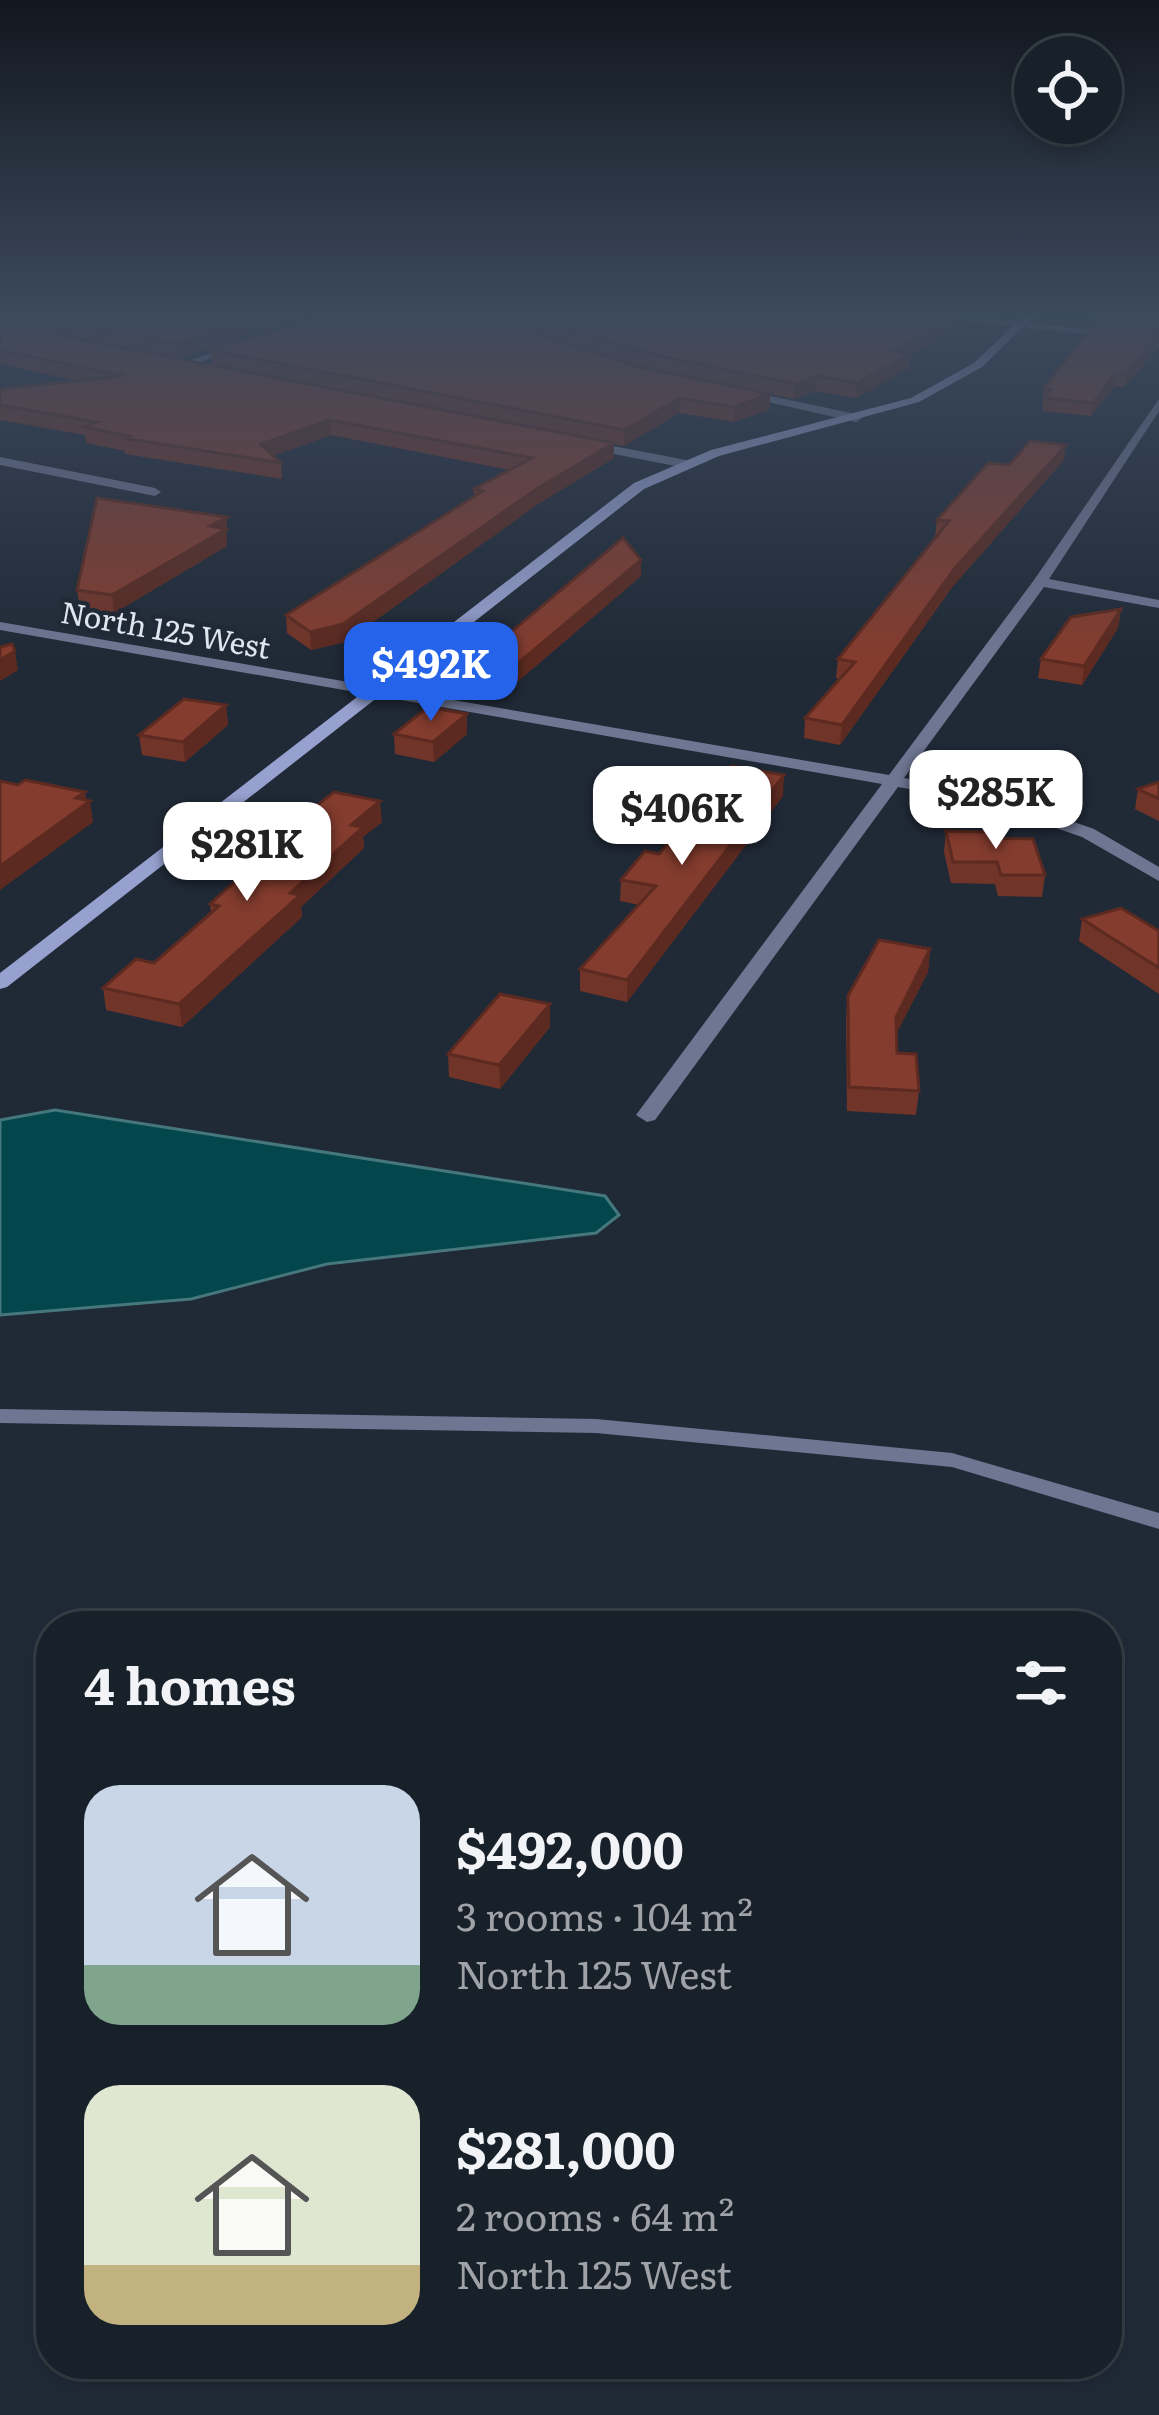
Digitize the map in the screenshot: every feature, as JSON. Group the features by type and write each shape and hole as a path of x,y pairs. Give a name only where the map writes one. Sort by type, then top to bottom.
{"street":[{"path":"0,983 609,507 686,464 816,429"},
{"path":"647,1114 1040,582 1145,429"},
{"path":"567,441 686,464"},
{"path":"0,460 155,492"},
{"path":"1040,582 1159,604"},
{"name":"North 125 West","path":"0,626 891,778 1039,812 1088,833 1159,875"}],"lane":[{"path":"0,1416 620,1428 952,1460 1159,1521"}],"shaded area":[{"path":"55,1110 605,1196 619,1215 596,1233 327,1264 191,1299 0,1315 0,1120"}],"building":[{"path":"92,429 305,429 261,444 281,463 123,438 129,436"},
{"path":"376,429 540,429 614,443 538,488 343,624 310,632 286,615 483,491 474,489 532,458"},
{"path":"1030,441 1066,445 955,568 842,725 805,718 855,662 838,659 949,521 937,520 988,463 1009,465"},
{"path":"97,498 227,517 210,526 226,529 112,595 77,590"},
{"path":"623,538 641,560 510,670 473,664"},
{"path":"1121,609 1084,666 1041,659 1071,617"},
{"path":"12,644 15,651 0,660 0,647"},
{"path":"184,699 226,705 183,742 139,735"},
{"path":"428,707 467,714 433,742 394,734"},
{"path":"732,766 784,775 627,980 580,969 656,886 621,880 645,851 659,854"},
{"path":"25,780 85,792 76,798 90,801 0,866 0,781 18,785"},
{"path":"1159,782 1159,799 1138,789"},
{"path":"334,792 380,801 351,825 363,827 290,893 300,895 179,1004 103,988 136,959 154,963 219,906 210,904 294,829 288,828"},
{"path":"946,831 1033,839 1045,875 1001,875 997,862 953,862"},
{"path":"1121,908 1159,931 1159,968 1082,919"},
{"path":"879,940 930,949 896,1017 897,1053 916,1054 919,1091 849,1087 848,996"},
{"path":"500,994 550,1004 499,1065 448,1054"}]}
